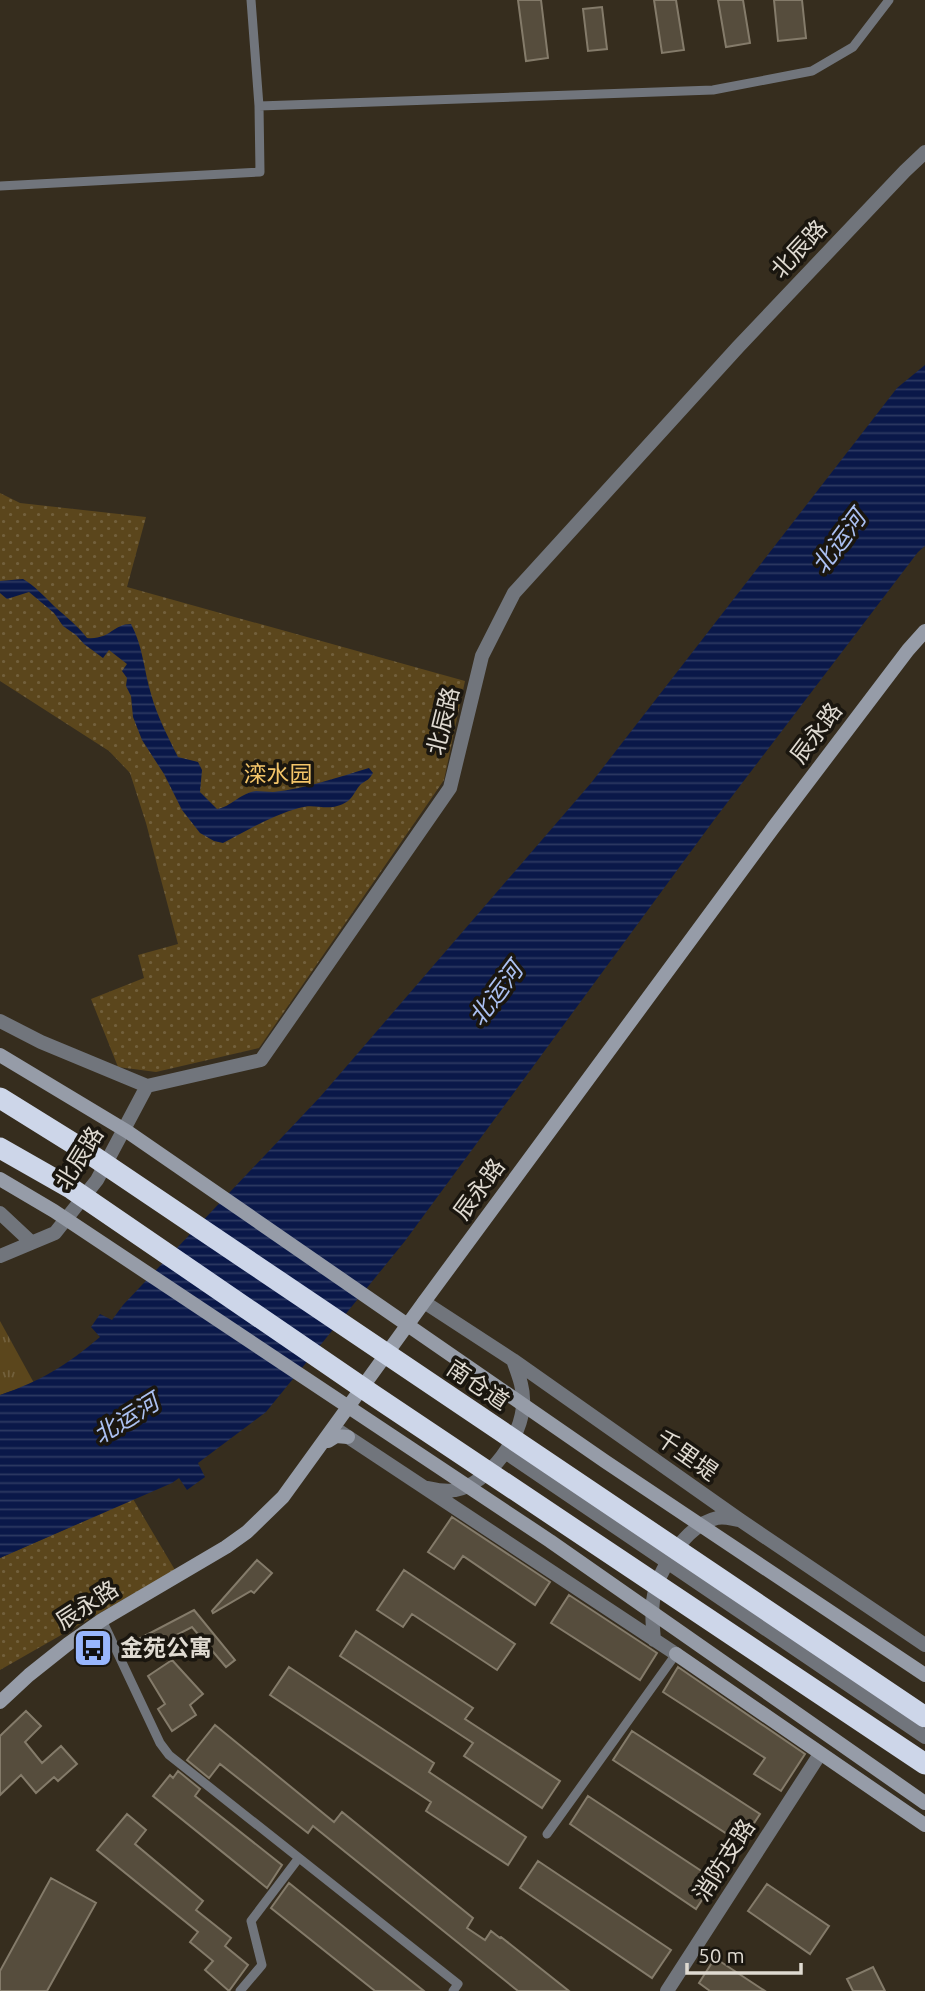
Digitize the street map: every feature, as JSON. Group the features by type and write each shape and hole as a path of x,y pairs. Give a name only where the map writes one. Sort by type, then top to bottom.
{"highway":[{"name":"南仓道","path":"0,1098 87,1152 925,1717"},
{"path":"0,1148 72,1189 373,1395 925,1764"}],"street":[{"name":"北辰路","path":"0,1256 55,1233 97,1180 147,1086 261,1060 450,788 482,656 514,593 738,346 925,152"},
{"name":"辰永路","path":"0,1702 48,1660 103,1622 226,1552 258,1529 285,1499 336,1434 426,1303 773,828 925,631"},
{"name":"辰永路","path":"426,1303 658,996 779,830 925,644"},
{"path":"0,1021 41,1042 147,1086"},
{"path":"0,1055 128,1132 606,1462 925,1675"},
{"path":"0,1180 54,1211 550,1541 925,1803"},
{"path":"0,1213 31,1242"},
{"name":"千里堤","path":"426,1303 513,1360 740,1520 925,1645"},
{"path":"423,1488 457,1490 485,1474 505,1452 522,1419 524,1401 513,1360"},
{"path":"336,1434 676,1654 925,1825"},
{"path":"505,1452 925,1737"},
{"path":"654,1640 653,1601 656,1588 675,1551 701,1526 715,1518 740,1520"},
{"name":"辰永路","path":"0,1709 31,1680 103,1622"},
{"name":"消防支路","path":"667,1991 820,1754"}],"lane":[{"path":"0,186 260,172 259,106 251,0"},
{"path":"259,106 713,90 812,71 853,47 889,0"},
{"path":"103,1622 160,1743 169,1755 458,1984 453,1991"},
{"path":"547,1834 676,1654"},
{"path":"240,1991 262,1965 251,1921 298,1859"}],"green space":[{"name":"滦水园","path":"0,493 20,503 146,517 127,587 465,681 444,780 259,1048 156,1072 118,1067 91,999 144,978 138,955 178,944 130,773 109,751 0,681"},
{"path":"0,1321 34,1383 0,1395"},
{"path":"133,1499 175,1570 0,1670 0,1558"}],"water":[{"name":"北运河","path":"925,365 925,546 714,820 405,1241 266,1412 198,1463 205,1477 187,1490 179,1478 0,1558 0,1395 53,1371 100,1337 91,1327 100,1314 112,1320 123,1305 320,1097 591,783 897,388"},
{"path":"23,579 87,638 101,637 120,626 131,624 141,650 153,702 163,726 178,757 198,762 202,770 200,792 217,809 250,792 297,788 369,768 373,773 348,801 341,805 299,808 270,819 223,843 214,841 200,833 182,810 164,774 142,740 133,717 131,696 126,686 127,678 122,671 127,664 109,650 103,658 63,626 54,613 29,592 7,599 0,593 0,581"}],"building":[{"path":"518,0 541,0 548,58 526,61"},
{"path":"654,0 676,0 684,50 662,53"},
{"path":"718,0 743,0 750,43 726,47"},
{"path":"774,0 802,0 806,38 778,41"},
{"path":"602,7 607,49 588,51 583,9"},
{"path":"452,1517 550,1582 535,1605 463,1556 454,1569 428,1552"},
{"path":"257,1560 272,1573 254,1593 251,1591 213,1613 212,1611"},
{"path":"404,1570 515,1644 497,1670 412,1614 403,1627 377,1610"},
{"path":"569,1595 657,1653 640,1680 551,1623"},
{"path":"194,1610 235,1660 226,1667 192,1627 140,1654 133,1642"},
{"path":"356,1631 473,1708 465,1719 560,1781 542,1808 464,1756 473,1743 340,1656"},
{"path":"172,1660 203,1694 190,1705 196,1715 172,1731 158,1709 165,1704 148,1676"},
{"path":"289,1667 434,1763 429,1772 526,1837 508,1865 426,1811 431,1802 270,1695"},
{"path":"678,1667 805,1754 781,1791 754,1774 765,1758 663,1692"},
{"path":"26,1711 41,1726 25,1742 42,1763 61,1746 77,1764 58,1781 54,1777 36,1793 21,1775 0,1795 0,1736"},
{"path":"215,1725 334,1822 342,1812 473,1918 467,1928 485,1940 491,1931 501,1937 569,1991 518,1991 313,1826 308,1833 220,1764 209,1778 187,1760"},
{"path":"632,1731 760,1814 741,1843 613,1760"},
{"path":"178,1771 200,1789 195,1796 282,1865 267,1888 153,1796 170,1775 173,1778"},
{"path":"588,1796 715,1880 696,1909 570,1824"},
{"path":"127,1814 146,1830 135,1844 203,1901 196,1910 231,1938 225,1946 248,1965 229,1991 205,1970 213,1961 190,1942 198,1932 97,1850"},
{"path":"538,1861 671,1950 652,1978 520,1888"},
{"path":"51,1878 96,1903 47,1991 0,1991 0,1971"},
{"path":"289,1883 424,1991 375,1991 271,1908"},
{"path":"767,1884 829,1926 810,1954 748,1911"},
{"path":"715,1958 765,1991 710,1991 699,1983"},
{"path":"873,1967 885,1991 853,1991 847,1979"}],"place":[{"name":"金苑公寓","path":"93,1648"}]}
